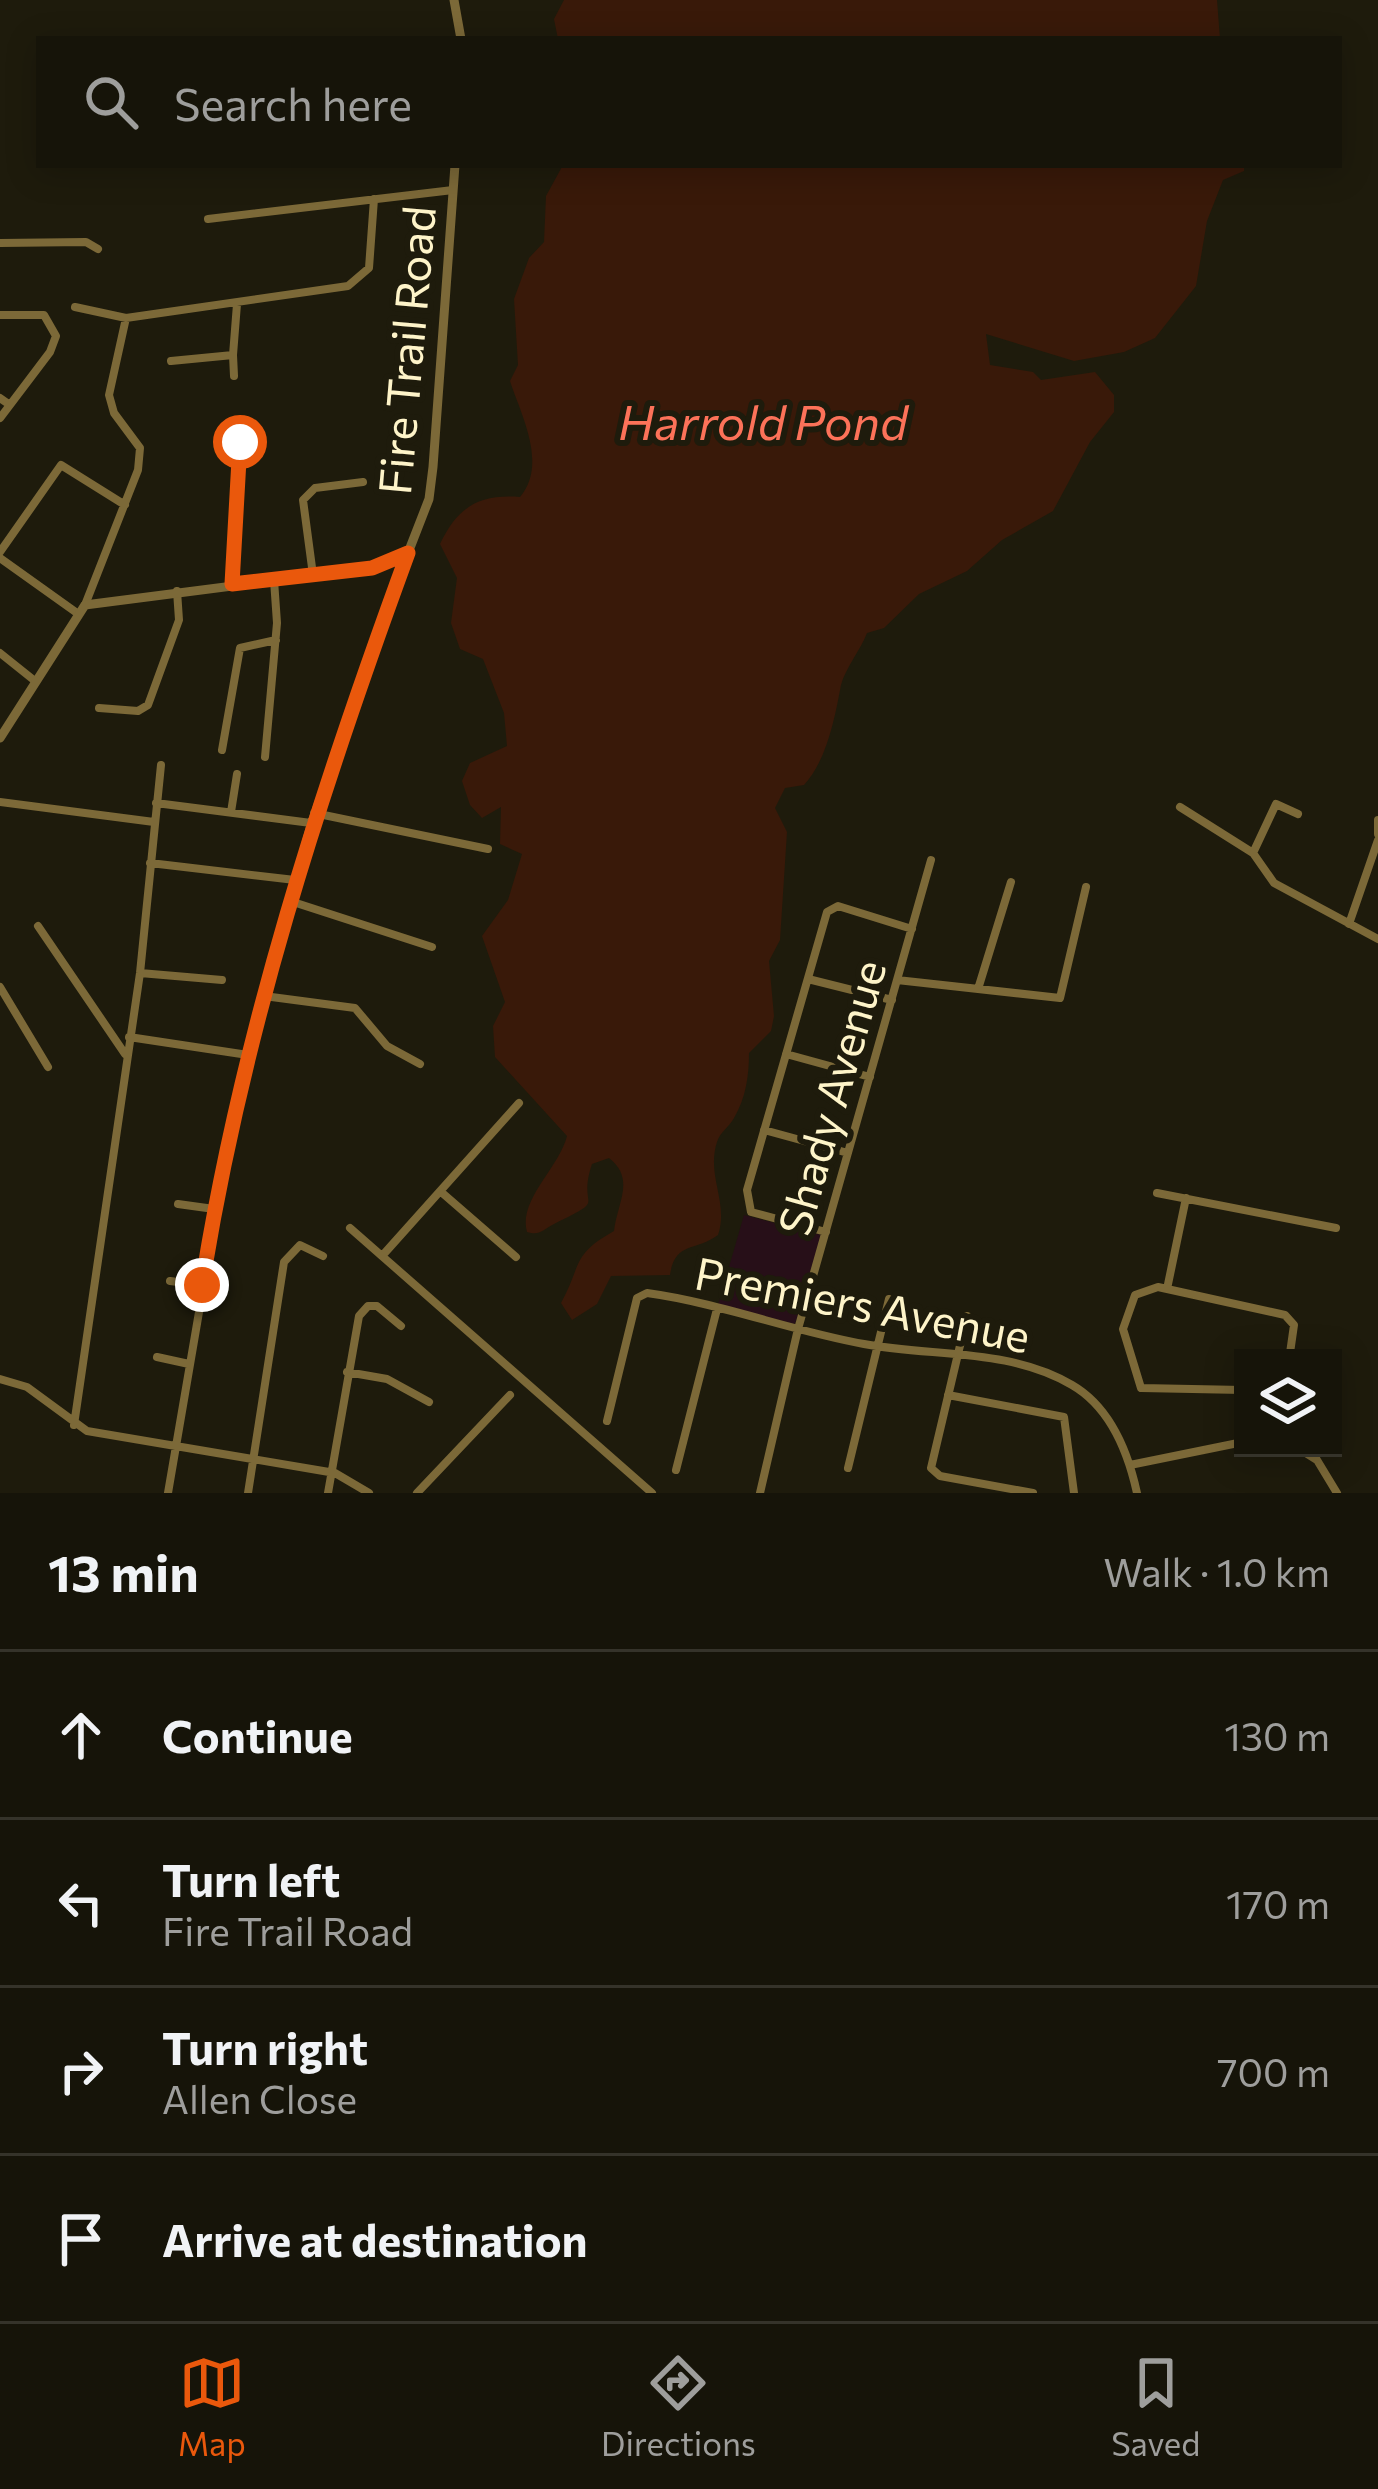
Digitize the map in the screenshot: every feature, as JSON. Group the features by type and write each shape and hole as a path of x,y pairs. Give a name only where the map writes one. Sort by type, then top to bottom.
{"street":[{"path":"454,0 460,36"},
{"name":"Fire Trail Road","path":"81,609 177,591 372,568 408,553 429,499 433,467 454,168"},
{"path":"208,218 453,190"},
{"path":"75,307 127,317 237,304 358,282 368,268 374,199"},
{"path":"0,243 86,242 98,250"},
{"path":"234,376 237,304"},
{"path":"0,315 44,315 56,336 50,352 0,418"},
{"path":"0,738 81,609 138,470 140,448 114,413 109,395 127,317"},
{"path":"171,361 232,355"},
{"path":"0,398 10,405"},
{"path":"232,584 240,442"},
{"path":"81,609 0,555 61,465 124,505"},
{"path":"314,575 303,500 315,488 364,482"},
{"path":"168,1493 214,1209 248,1055 312,818 408,553"},
{"path":"265,757 276,640 274,580"},
{"path":"99,708 138,711 148,705 179,620 177,591"},
{"path":"222,750 240,648 276,640"},
{"path":"0,652 35,681"},
{"path":"74,1425 140,973 161,765"},
{"path":"230,812 237,773"},
{"path":"0,802 154,822"},
{"path":"156,803 312,818 488,849"},
{"path":"1253,853 1276,804 1298,814"},
{"path":"1180,807 1253,853 1274,883 1378,939"},
{"path":"1349,924 1378,837 1378,820"},
{"name":"Shady Avenue","path":"760,1493 798,1329 931,860"},
{"path":"150,863 295,880"},
{"path":"978,989 1011,882"},
{"path":"898,980 1060,998 1086,886"},
{"path":"290,901 432,947"},
{"path":"826,1232 747,1209 764,1130 833,906 912,928"},
{"path":"38,926 125,1054"},
{"path":"140,973 222,980"},
{"path":"808,979 892,1000"},
{"path":"0,987 47,1066"},
{"path":"264,996 356,1008 386,1046 420,1064"},
{"path":"129,1037 248,1055"},
{"path":"786,1054 870,1077"},
{"path":"382,1256 519,1103"},
{"path":"764,1130 848,1153"},
{"path":"440,1191 516,1257"},
{"path":"1157,1193 1336,1228"},
{"path":"1167,1289 1186,1198"},
{"path":"178,1204 214,1209"},
{"path":"350,1228 652,1493"},
{"path":"248,1493 284,1262 300,1245 323,1256"},
{"path":"170,1281 202,1285"},
{"path":"1234,1390 1140,1386 1123,1316 1140,1291 1167,1289 1285,1315 1294,1324 1291,1349"},
{"name":"Premiers Avenue","path":"607,1421 638,1296 717,1309 878,1347 994,1359 1069,1382 1106,1419 1130,1466 1137,1493"},
{"path":"848,1468 889,1299"},
{"path":"328,1493 356,1323 368,1306 377,1306 401,1326"},
{"path":"676,1470 717,1309"},
{"path":"967,1316 932,1472 1033,1493"},
{"path":"157,1358 189,1364"},
{"path":"347,1372 387,1379 429,1402"},
{"path":"0,1379 27,1387 74,1425 95,1433 332,1472 369,1493"},
{"path":"417,1493 510,1395"},
{"path":"948,1395 1064,1417 1074,1493"},
{"path":"1130,1466 1234,1444"},
{"path":"1312,1457 1337,1493"}],"shaded area":[{"path":"744,1215 821,1235 795,1324 718,1305"}],"water":[{"path":"564,0 1217,0 1220,36 557,36 554,19"},
{"name":"Harrold Pond","path":"561,168 1244,168 1223,180 1207,221 1196,286 1155,338 1124,352 1074,361 986,334 990,365 1033,372 1041,380 1095,372 1114,395 1114,412 1090,442 1053,511 1002,540 967,571 919,594 884,628 867,633 843,679 819,763 804,785 785,788 775,808 787,832 780,940 769,961 774,1016 771,1031 749,1053 741,1102 717,1142 718,1235 681,1252 670,1275 611,1276 597,1304 572,1320 561,1303 584,1254 614,1231 622,1174 609,1158 592,1164 587,1205 541,1232 527,1232 528,1208 567,1136 495,1057 493,1026 505,1002 482,936 508,900 522,854 500,844 501,807 482,818 470,805 462,781 470,763 507,746 504,713 483,659 460,649 451,623 457,578 440,544 454,520 472,505 520,497 528,484 530,439 510,381 518,365 514,299 529,258 544,242 546,196"}],"route":[{"path":"202,1285 220,1169 311,823 408,553 372,568 232,584 240,442"}]}
